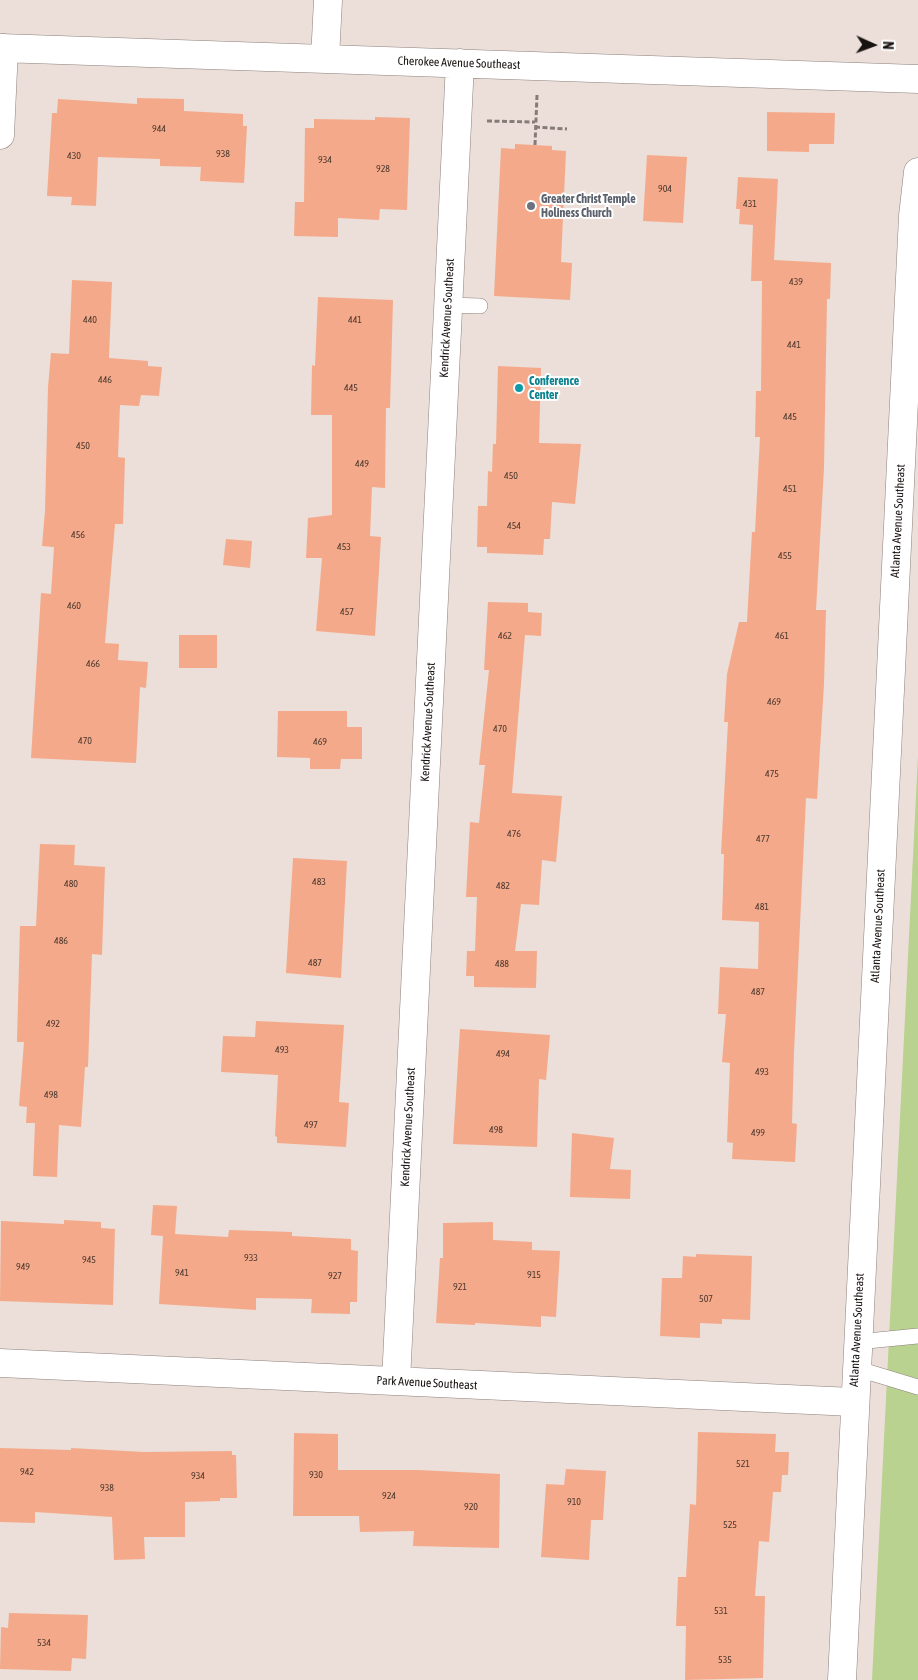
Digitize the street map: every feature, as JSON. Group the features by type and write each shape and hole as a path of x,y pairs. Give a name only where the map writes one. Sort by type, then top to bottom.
{"street":[{"path":"325,59 328,0"},
{"path":"0,135 2,48"},
{"name":"Cherokee Avenue Southeast","path":"2,48 918,79"},
{"name":"Kendrick Avenue Southeast","path":"396,1381 460,63"},
{"name":"Atlanta Avenue Southeast","path":"842,1680 853,1402 913,216 918,179"},
{"name":"Park Avenue Southeast","path":"0,1363 853,1402"}],"lane":[{"path":"448,305 480,306"},
{"path":"856,1355 918,1336"},
{"path":"856,1355 918,1386"}],"path":[{"path":"535,144 537,87"},
{"path":"484,121 535,122"},
{"path":"535,127 567,129"}],"green space":[{"path":"918,756 918,1680 872,1680"}],"building":[{"path":"137,98 184,99 184,111 243,114 243,126 247,126 244,183 200,181 201,167 160,166 160,159 98,157 96,206 71,205 72,197 47,196 52,113 57,113 58,99 137,104"},
{"path":"767,112 835,113 834,144 809,144 809,152 767,151"},
{"path":"375,117 410,118 407,210 380,209 379,220 338,218 338,237 294,236 295,202 304,202 305,128 314,128 314,119 375,120"},
{"name":"Greater Christ Temple Holiness Church","path":"515,144 552,146 552,150 566,151 561,262 572,263 570,300 494,296 501,148 515,149"},
{"path":"647,155 687,157 683,223 643,221"},
{"path":"738,177 778,179 774,260 831,263 830,299 827,299 824,468 816,610 826,610 824,684 817,799 806,798 794,1052 792,1123 797,1124 795,1162 732,1159 733,1143 727,1142 730,1063 722,1062 726,1014 718,1014 720,967 758,969 759,922 722,920 724,854 721,854 728,722 724,722 727,674 739,622 747,622 752,532 755,532 760,437 755,437 756,391 761,391 762,281 751,281 753,225 739,224 740,209 736,209"},
{"path":"72,280 112,282 109,358 148,361 148,366 162,367 159,396 141,395 139,406 120,405 118,457 125,458 123,524 115,524 105,643 119,644 118,660 148,662 146,688 140,687 136,763 31,758 41,593 51,594 54,547 42,546 45,511 48,387 51,353 69,354"},
{"path":"318,297 393,300 390,408 386,408 385,488 372,487 370,536 381,537 375,636 316,631 322,558 306,558 308,518 332,515 332,415 311,415 312,365 315,366"},
{"path":"498,366 541,368 539,443 581,444 575,504 552,502 550,539 544,539 543,555 487,553 487,547 477,547 478,506 487,506 488,471 492,472 493,444 496,444"},
{"path":"226,539 252,541 250,568 223,565"},
{"path":"488,602 528,603 528,612 542,613 541,636 525,635 512,793 562,796 556,862 542,860 539,905 521,904 515,951 537,951 536,988 474,987 474,976 466,976 467,951 475,951 477,897 466,897 470,822 479,823 485,765 479,765 489,670 484,670"},
{"path":"179,635 217,635 217,668 179,668"},
{"path":"278,711 347,711 347,727 362,727 362,759 341,759 340,769 310,769 310,758 277,757"},
{"path":"40,844 75,845 74,865 105,867 102,955 92,954 88,1067 85,1067 81,1127 59,1125 57,1177 33,1176 35,1123 26,1123 27,1107 19,1106 24,1042 17,1042 20,926 36,926"},
{"path":"293,858 347,861 341,978 286,973"},
{"path":"256,1021 344,1025 339,1102 349,1103 346,1147 277,1143 277,1137 275,1136 278,1075 221,1072 223,1036 255,1037"},
{"path":"460,1029 550,1035 546,1080 539,1079 537,1147 453,1144"},
{"path":"572,1133 614,1138 610,1169 631,1170 630,1199 570,1197"},
{"path":"153,1205 177,1206 175,1234 228,1237 229,1230 292,1232 292,1236 351,1239 351,1250 358,1251 357,1302 350,1302 350,1314 311,1313 312,1299 256,1298 256,1310 159,1304 163,1236 151,1235"},
{"path":"64,1220 101,1222 101,1228 115,1229 113,1305 0,1301 1,1221 64,1224"},
{"path":"493,1222 493,1240 532,1242 532,1250 560,1251 556,1317 541,1316 541,1327 436,1323 440,1258 443,1258 443,1223"},
{"path":"696,1254 752,1256 750,1320 722,1319 722,1324 700,1323 700,1338 660,1336 662,1278 682,1278 683,1256 696,1257"},
{"path":"698,1432 776,1434 775,1452 789,1452 788,1475 782,1475 781,1492 773,1492 769,1542 759,1541 755,1596 765,1596 763,1678 685,1680 686,1626 676,1626 678,1577 686,1577 690,1504 696,1505"},
{"path":"294,1433 338,1434 338,1470 418,1470 500,1474 499,1548 413,1546 414,1531 360,1532 359,1516 293,1516"},
{"path":"0,1448 71,1450 71,1448 144,1452 232,1451 232,1455 236,1455 237,1498 220,1498 220,1501 185,1502 185,1537 144,1537 145,1559 114,1560 112,1517 35,1512 35,1523 0,1522"},
{"path":"566,1469 606,1471 603,1520 591,1520 589,1560 541,1557 546,1484 564,1485"},
{"path":"9,1613 88,1615 86,1659 72,1658 71,1671 0,1669 1,1627 8,1628"}],"place":[{"name":"Greater Christ Temple Holiness Church","path":"531,206"},
{"name":"Conference Center","path":"519,388"}]}
